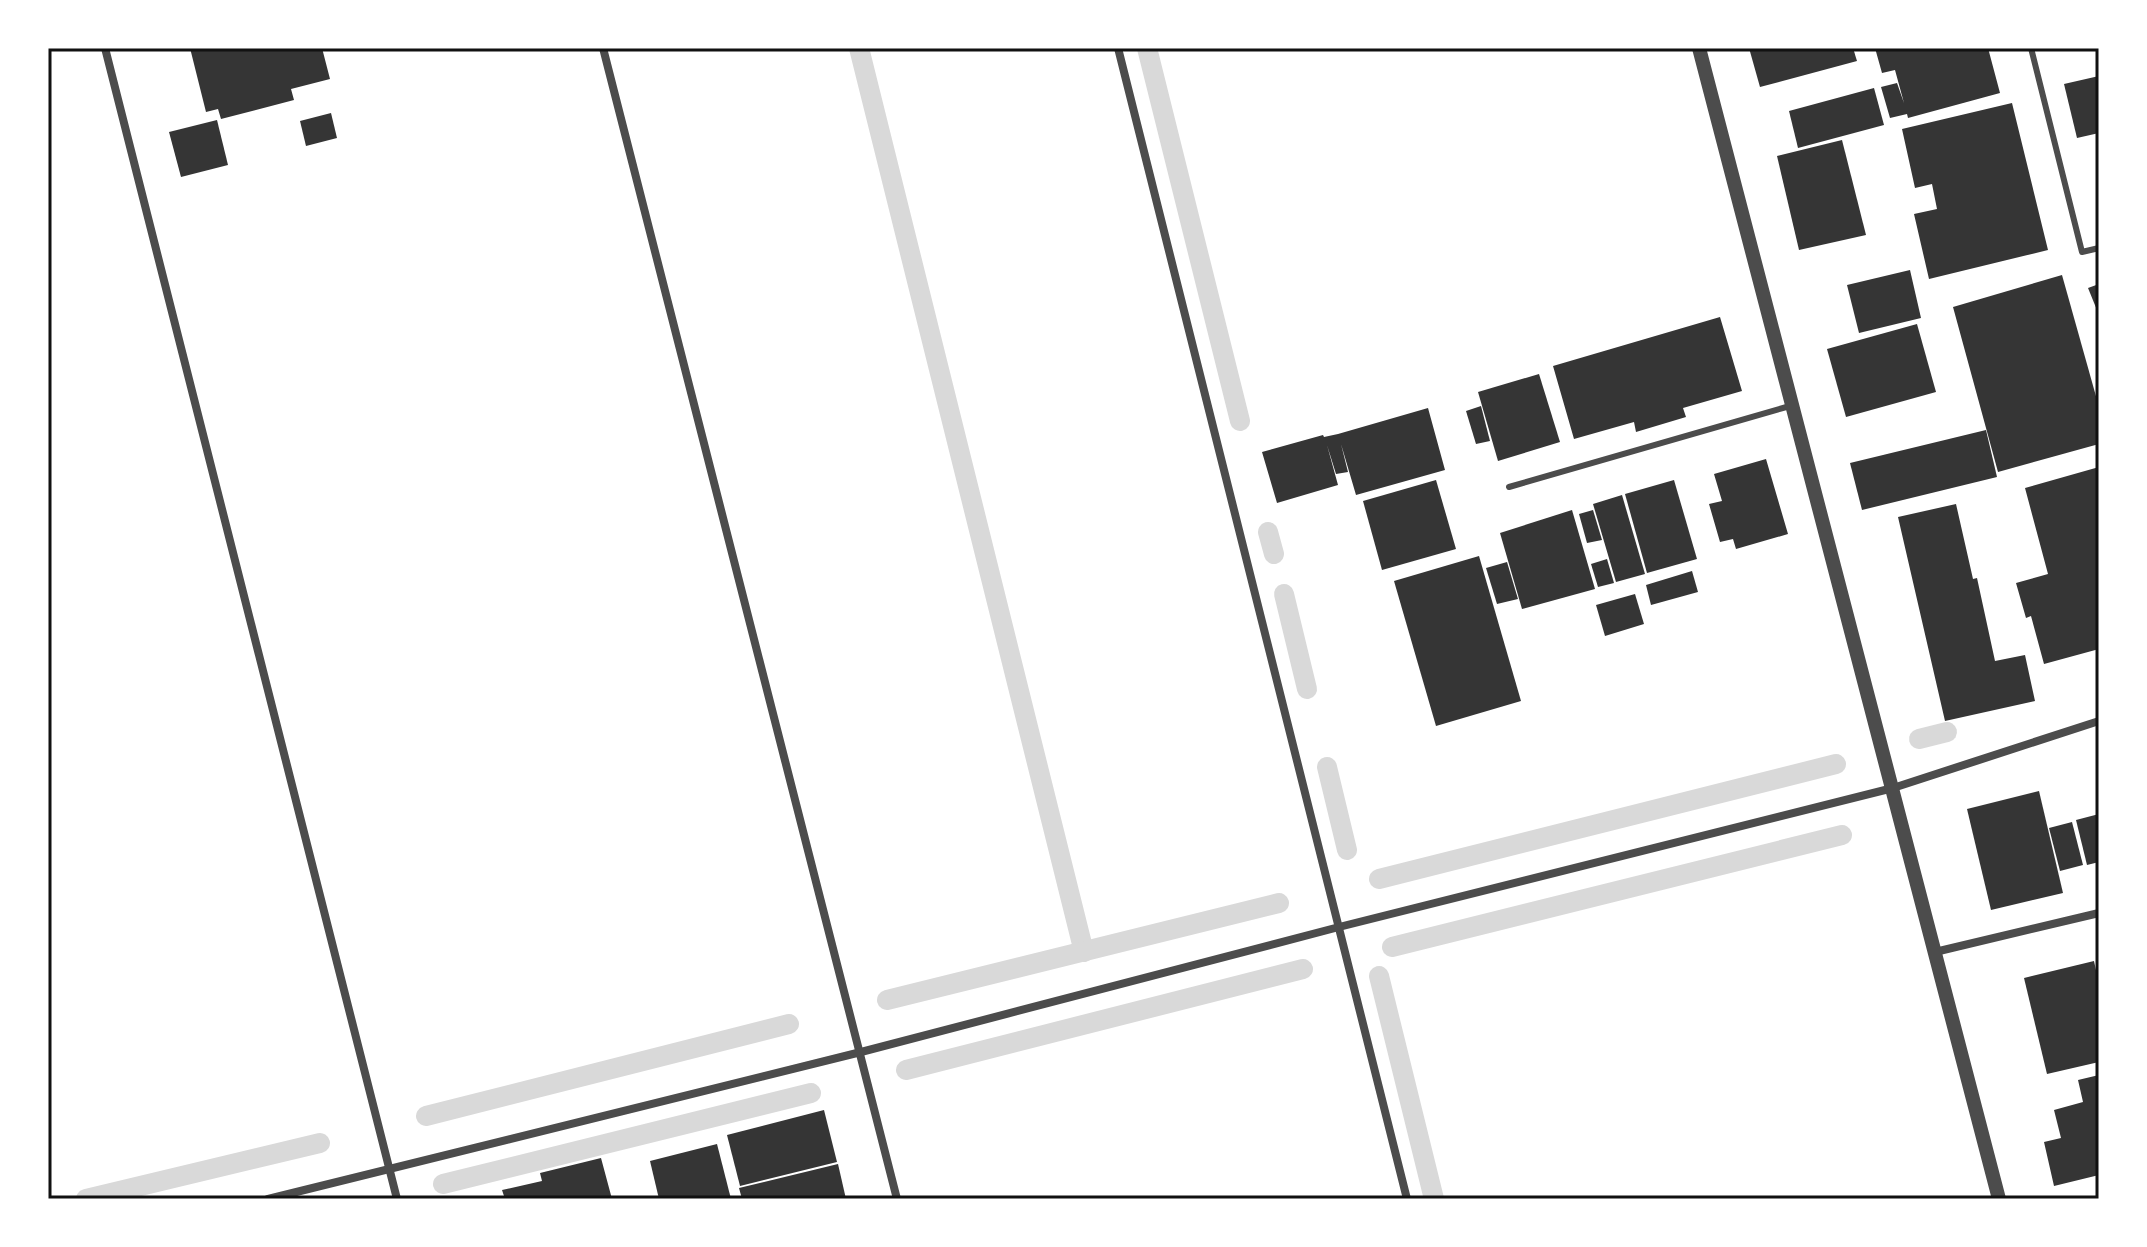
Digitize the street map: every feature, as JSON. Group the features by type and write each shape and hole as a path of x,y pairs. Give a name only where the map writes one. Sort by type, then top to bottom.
{"street":[{"path":"105,48 397,1199"},
{"path":"603,48 897,1199"},
{"path":"1118,48 1407,1199"},
{"path":"1699,48 1999,1199"},
{"path":"268,1199 861,1052 1339,927 1893,788 2099,721"},
{"path":"1935,952 2099,913"}],"lane":[{"path":"2031,48 2082,252 2099,248"},
{"path":"1509,487 1792,406"}],"building":[{"path":"190,48 322,48 330,79 291,89 294,100 221,119 218,109 206,112"},
{"path":"1749,48 1853,48 1857,61 1760,87"},
{"path":"1875,48 1988,48 2000,93 1908,118 1907,114 1890,118 1881,87 1897,83 1904,103 1895,70 1882,73"},
{"path":"2099,76 2099,133 2077,138 2064,84"},
{"path":"1874,88 1884,125 1798,148 1789,111"},
{"path":"2012,103 2048,250 1929,279 1914,214 1937,209 1932,184 1915,188 1902,129"},
{"path":"331,113 337,138 306,146 300,121"},
{"path":"217,120 228,165 181,177 169,132"},
{"path":"1842,140 1866,235 1799,250 1777,156"},
{"path":"1910,270 1921,318 1859,333 1847,285"},
{"path":"2062,275 2099,407 2099,444 1998,472 1953,307"},
{"path":"2099,284 2099,315 2088,288"},
{"path":"1720,317 1742,391 1683,408 1686,417 1636,432 1634,422 1574,439 1553,366"},
{"path":"1917,324 1936,392 1846,417 1827,349"},
{"path":"1539,374 1560,442 1498,461 1478,392"},
{"path":"1481,406 1490,441 1476,444 1466,411"},
{"path":"1428,408 1445,470 1356,495 1341,444 1348,472 1336,474 1327,445 1338,485 1277,503 1262,452"},
{"path":"1986,430 1997,477 1862,510 1850,463"},
{"path":"1766,459 1788,534 1736,549 1733,539 1720,542 1709,504 1722,501 1714,474"},
{"path":"2099,467 2099,649 2044,664 2031,616 2026,618 2016,583 2048,574 2025,488"},
{"path":"1436,480 1456,549 1382,570 1363,501"},
{"path":"1674,480 1697,559 1647,573 1625,494"},
{"path":"1622,495 1645,574 1616,582 1593,504"},
{"path":"1956,504 1973,579 1977,578 1995,661 2025,655 2035,701 1945,721 1898,517"},
{"path":"1572,510 1595,589 1522,609 1500,533"},
{"path":"1593,510 1602,540 1587,543 1579,514"},
{"path":"1479,556 1521,701 1436,726 1394,581"},
{"path":"1607,559 1614,583 1598,587 1591,564"},
{"path":"1507,562 1518,599 1497,604 1486,568"},
{"path":"1692,571 1698,592 1651,605 1646,585"},
{"path":"1635,594 1644,624 1605,636 1596,605"},
{"path":"2039,791 2063,893 1991,910 1967,809"},
{"path":"2099,814 2099,862 2087,865 2076,820"},
{"path":"2072,822 2083,865 2060,871 2049,828"},
{"path":"2094,961 2099,984 2099,1062 2047,1074 2024,978"},
{"path":"2099,1075 2099,1175 2054,1186 2044,1142 2061,1138 2054,1110 2083,1102 2078,1080"},
{"path":"824,1110 837,1162 740,1186 727,1135"},
{"path":"717,1144 731,1199 659,1199 650,1161"},
{"path":"601,1158 612,1199 505,1199 502,1190 542,1181 540,1173"},
{"path":"838,1164 846,1199 742,1199 739,1188"}],"waterway":[{"path":"859,48 1084,952"},
{"path":"1147,48 1240,421"},
{"path":"1268,532 1274,554"},
{"path":"1284,594 1307,689"},
{"path":"1919,739 1947,732"},
{"path":"1379,879 1836,764"},
{"path":"1327,767 1347,850"},
{"path":"1392,947 1842,835"},
{"path":"887,1000 1279,903"},
{"path":"906,1070 1303,969"},
{"path":"1379,976 1434,1199"},
{"path":"426,1116 789,1024"},
{"path":"443,1184 811,1093"},
{"path":"86,1199 320,1143"}]}
